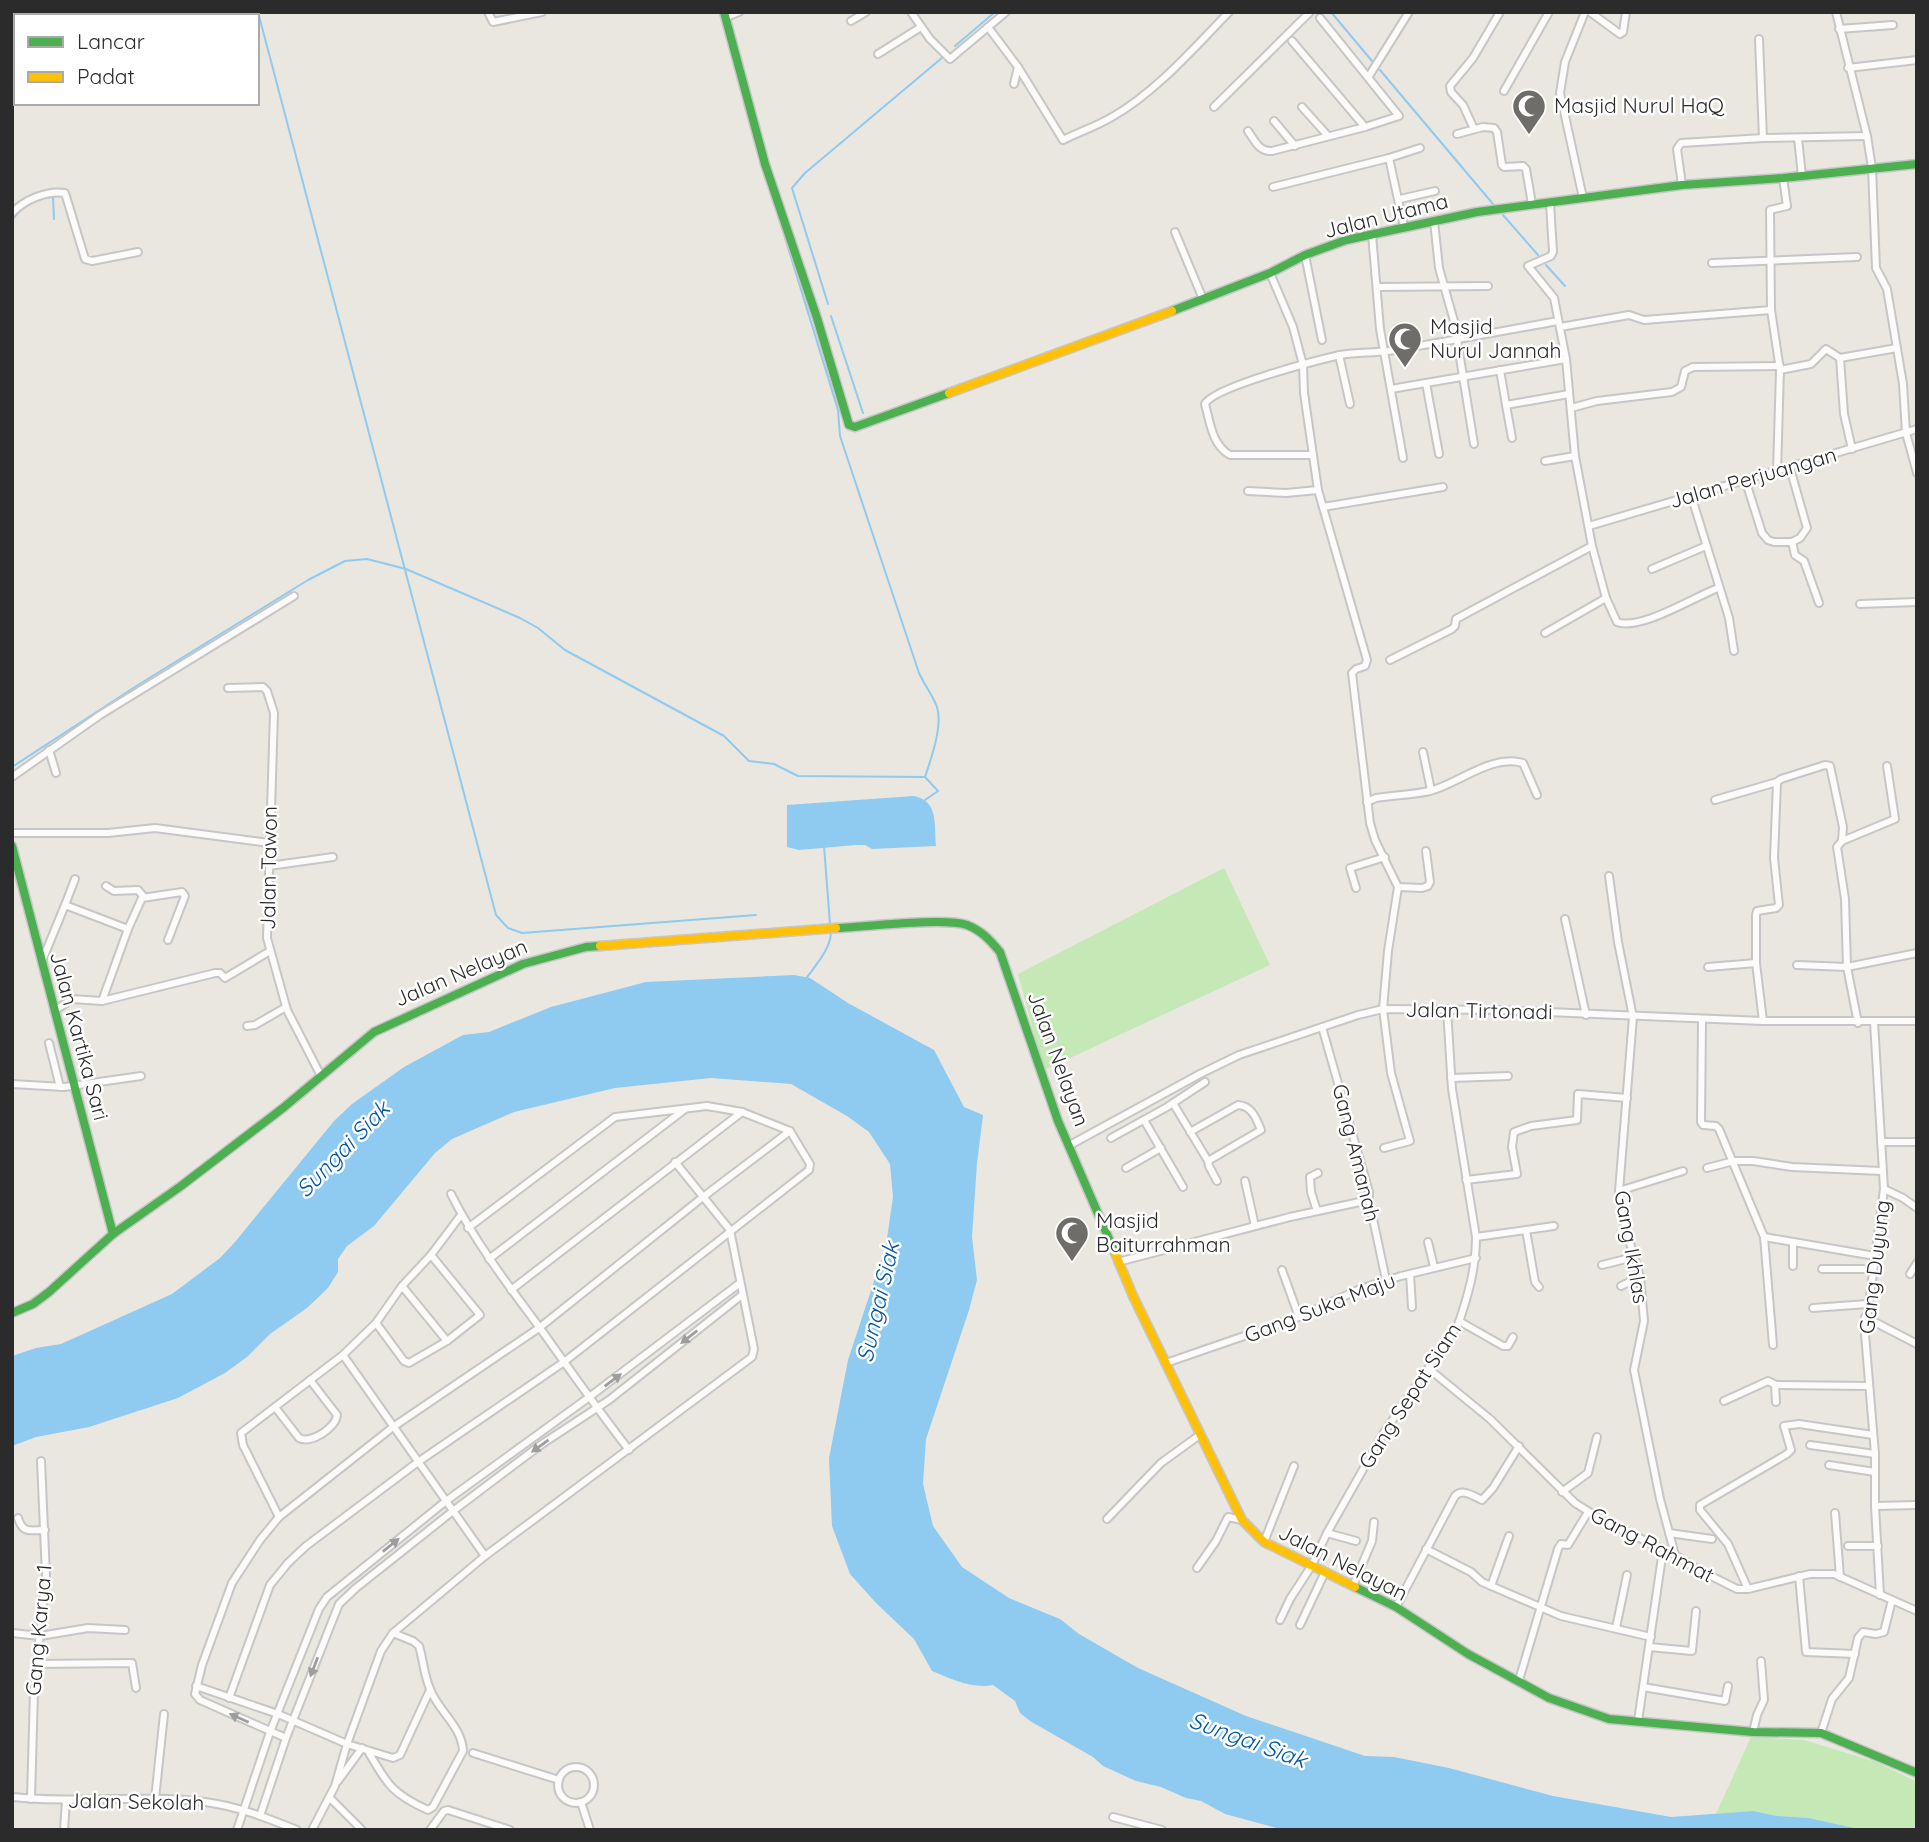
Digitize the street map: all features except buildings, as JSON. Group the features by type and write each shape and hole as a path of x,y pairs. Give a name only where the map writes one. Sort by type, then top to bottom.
{"main road":[{"name":"Jalan Utama","path":"726,15 765,164 817,318 849,425 855,426 1203,299 1346,240 1532,204 1682,186 1917,164"},
{"name":"Jalan Kartika Sari","path":"12,846 54,1011 67,1086 113,1234"},
{"name":"Jalan Nelayan","path":"12,1313 33,1304 49,1292 113,1234 181,1186 374,1032 489,978 552,955 598,946 765,932 964,924 986,934 1000,952 1058,1121 1118,1262 1242,1520 1264,1542 1396,1607 1468,1654 1549,1698 1594,1715 1754,1732 1821,1733 1917,1773"}],"street":[{"path":"488,12 493,22 542,12"},
{"path":"726,15 739,12"},
{"path":"851,21 866,12"},
{"path":"911,12 950,59 1006,12"},
{"path":"988,27 1018,67 1063,140 1129,106 1168,73 1230,12"},
{"path":"1214,107 1310,12"},
{"path":"1368,76 1409,12"},
{"path":"1474,130 1463,105 1451,92 1450,86 1473,58 1500,12"},
{"path":"1504,90 1549,12"},
{"path":"1583,198 1560,93 1565,62 1584,12"},
{"path":"1590,12 1620,34 1623,32 1626,12"},
{"path":"1836,12 1867,136 1872,169 1875,258 1879,275 1887,289 1903,384 1906,433 1917,473"},
{"path":"1248,131 1265,151 1295,146 1399,116 1320,18"},
{"path":"1839,29 1894,25"},
{"path":"878,54 921,27"},
{"path":"1759,39 1763,138"},
{"path":"1292,41 1365,127"},
{"path":"1848,68 1917,60"},
{"path":"1014,84 1018,67"},
{"path":"1302,107 1328,136"},
{"path":"1274,121 1295,146"},
{"path":"1457,134 1490,126 1496,130 1502,165 1525,167 1532,204"},
{"path":"1682,186 1677,149 1681,143 1867,136"},
{"path":"1798,138 1802,176"},
{"path":"1273,187 1420,148"},
{"path":"1389,158 1404,227"},
{"path":"1777,472 1780,368 1771,310 1770,210 1787,206 1783,178"},
{"path":"1399,200 1435,191"},
{"path":"12,213 26,202 44,195 65,192 85,260 138,252"},
{"path":"1550,203 1553,253 1528,266 1554,295 1566,359 1575,456 1605,598 1617,622 1623,625 1650,620 1718,588"},
{"path":"1434,221 1439,268 1454,321 1474,444"},
{"path":"1175,232 1203,299"},
{"path":"1372,234 1384,351 1403,458"},
{"path":"1305,256 1322,340"},
{"path":"1712,263 1857,257"},
{"path":"1270,273 1293,327 1303,365 1318,490 1367,660 1365,666 1352,673 1367,802 1375,840 1398,887 1383,1009 1391,1073 1410,1142 1384,1148"},
{"path":"1377,287 1488,286"},
{"path":"1312,454 1230,455 1224,452 1212,432 1206,404 1209,397 1339,355 1384,351 1629,315 1644,320 1771,310"},
{"path":"1571,408 1597,401 1672,392 1681,387 1685,372 1693,367 1780,368 1811,364 1826,349 1840,358 1897,348"},
{"path":"1339,355 1350,404"},
{"path":"1840,358 1844,414 1852,449"},
{"path":"1391,389 1566,359"},
{"path":"1500,370 1512,438"},
{"path":"1426,383 1439,454"},
{"path":"1506,405 1569,394"},
{"name":"Jalan Perjuangan","path":"1588,526 1917,429"},
{"path":"1545,461 1575,456"},
{"path":"1745,480 1762,533 1774,542 1791,542 1800,538 1807,528 1790,468"},
{"path":"1323,507 1443,487"},
{"path":"1248,491 1286,493 1318,490"},
{"path":"1691,495 1729,618 1734,650"},
{"path":"1791,542 1795,555 1804,561 1819,603"},
{"path":"1390,660 1452,629 1456,619 1592,546"},
{"path":"1652,569 1706,546"},
{"path":"12,777 100,715 294,596"},
{"path":"1545,633 1605,598"},
{"path":"1860,604 1917,602"},
{"name":"Jalan Tawon","path":"228,688 263,687 267,691 274,713 266,924 270,951 286,1007 321,1076"},
{"path":"49,750 56,774"},
{"path":"1423,752 1431,790"},
{"path":"1367,802 1376,798 1431,790 1492,765 1515,761 1522,763 1537,795"},
{"path":"1715,800 1825,765 1829,766 1843,827 1843,842"},
{"path":"1858,1023 1847,967 1845,899 1837,847 1895,820 1887,766"},
{"path":"1763,1021 1756,963 1756,913 1779,905 1774,859 1777,782"},
{"path":"12,833 108,833 155,828 269,843"},
{"path":"1398,887 1428,886 1430,882 1426,851"},
{"path":"269,866 333,857"},
{"path":"1356,888 1350,868 1385,857"},
{"name":"Gang Ikhlas","path":"1609,876 1618,942 1633,1017 1619,1191 1622,1216 1640,1277 1643,1329 1634,1370 1657,1486 1675,1555"},
{"path":"41,961 75,879"},
{"path":"106,886 114,891 138,890 144,897"},
{"path":"144,897 184,893 168,940"},
{"path":"102,1001 128,929 144,897"},
{"path":"65,905 128,929"},
{"path":"1565,919 1586,1015"},
{"path":"54,1011 72,999 102,1001 215,973 220,973 225,978 270,951"},
{"path":"1797,965 1847,967 1917,953"},
{"path":"1708,967 1756,963"},
{"path":"247,1026 286,1007"},
{"name":"Jalan Tirtonadi","path":"1070,1145 1159,1095 1239,1055 1383,1009 1498,1010 1702,1020 1858,1023 1917,1021"},
{"name":"Gang Sepat Siam","path":"1280,1620 1383,1434 1460,1321 1476,1258 1476,1237 1451,1078 1447,1009"},
{"path":"1702,1020 1701,1122 1719,1129 1764,1237 1773,1345"},
{"name":"Gang Duyung","path":"1874,1022 1884,1189 1866,1317 1880,1595"},
{"name":"Gang Amanah","path":"1322,1027 1369,1192 1387,1280"},
{"path":"49,1043 67,1086"},
{"path":"12,1083 67,1086 141,1076"},
{"path":"1451,1078 1508,1076"},
{"path":"1111,1138 1205,1082"},
{"path":"1466,1180 1517,1174 1512,1147 1514,1132 1531,1126 1577,1120 1578,1094 1627,1098"},
{"path":"1159,1095 1190,1132 1217,1181"},
{"path":"1148,1102 1155,1114"},
{"path":"1190,1132 1238,1105 1245,1105 1255,1117 1261,1130 1208,1161"},
{"path":"229,1698 270,1585 306,1546 418,1462 564,1362 809,1170 810,1164 790,1131 742,1112 721,1107 687,1108 615,1117 468,1227"},
{"path":"489,1259 687,1108"},
{"path":"511,1290 742,1112"},
{"path":"1144,1120 1183,1187"},
{"path":"286,1738 200,1700 195,1695 232,1583 260,1539 279,1517 393,1427 539,1328 703,1196 790,1131"},
{"path":"1881,1142 1917,1142"},
{"path":"1126,1168 1161,1148"},
{"path":"1707,1168 1734,1161 1754,1161 1792,1167 1881,1171"},
{"path":"312,1830 335,1786 347,1744 381,1651 393,1633 485,1556 752,1357 754,1349 730,1230 675,1162"},
{"path":"1619,1191 1682,1171"},
{"path":"1317,1211 1310,1177 1318,1173"},
{"path":"1245,1181 1255,1226"},
{"path":"1884,1189 1917,1208"},
{"path":"451,1194 489,1259 588,1398 629,1450"},
{"path":"1118,1262 1369,1200"},
{"path":"279,1517 240,1435 343,1355 376,1323 402,1286 431,1255 461,1215"},
{"path":"1476,1237 1554,1226"},
{"path":"1526,1230 1535,1282 1539,1287"},
{"path":"1764,1237 1875,1256"},
{"path":"1428,1242 1434,1267"},
{"path":"1793,1242 1793,1266"},
{"path":"376,1323 409,1363 447,1341 480,1315 431,1255"},
{"path":"1602,1265 1634,1257"},
{"name":"Gang Suka Maju","path":"1166,1363 1300,1317 1351,1292 1410,1273 1476,1258"},
{"path":"1910,1274 1917,1263"},
{"path":"1822,1269 1873,1269"},
{"path":"1282,1270 1300,1317"},
{"path":"1410,1273 1412,1307"},
{"path":"1621,1286 1640,1277"},
{"path":"237,1830 270,1732 319,1609 327,1597 446,1501 740,1283"},
{"path":"402,1286 447,1341"},
{"path":"260,1816 286,1738 339,1604 453,1511 542,1444 597,1408 742,1295"},
{"path":"1813,1308 1867,1304"},
{"path":"1866,1317 1917,1345"},
{"path":"1460,1321 1503,1346 1508,1346 1513,1337"},
{"path":"343,1355 485,1556"},
{"name":"Gang Rahmat","path":"1429,1369 1482,1412 1519,1446 1562,1492 1588,1512 1737,1589 1748,1589"},
{"path":"275,1407 299,1438 305,1441 335,1423 337,1415 310,1380"},
{"path":"1724,1401 1768,1381 1775,1385 1868,1386"},
{"path":"1775,1385 1776,1402"},
{"path":"1873,1435 1800,1424 1784,1426 1791,1450 1700,1506 1700,1510 1728,1544 1748,1589 1821,1573 1840,1577 1917,1611"},
{"path":"1107,1519 1161,1463 1201,1434"},
{"path":"1562,1492 1588,1473 1597,1437"},
{"path":"1811,1445 1875,1454"},
{"path":"1396,1607 1455,1496 1465,1492 1482,1500 1493,1488 1519,1446"},
{"name":"Gang Karya 1","path":"31,1799 36,1664 46,1575 41,1461"},
{"path":"1829,1465 1875,1472"},
{"path":"1264,1542 1294,1466"},
{"path":"1875,1506 1917,1506"},
{"path":"1519,1680 1558,1549 1562,1544 1568,1545 1588,1512"},
{"path":"1835,1513 1840,1577"},
{"path":"1198,1568 1228,1517 1242,1520"},
{"path":"18,1518 25,1530 45,1530"},
{"path":"1353,1586 1372,1541 1374,1522"},
{"path":"1327,1533 1356,1541"},
{"path":"1669,1533 1712,1539"},
{"path":"1491,1586 1509,1536"},
{"path":"1848,1546 1878,1546"},
{"path":"1426,1549 1471,1572 1477,1579 1491,1586 1561,1616 1651,1637"},
{"path":"1638,1721 1664,1550"},
{"path":"1300,1625 1325,1572"},
{"path":"1616,1629 1627,1575"},
{"path":"1799,1576 1806,1652 1855,1654"},
{"path":"327,1597 339,1604"},
{"path":"1821,1733 1832,1699 1849,1678 1860,1634 1884,1632 1892,1600"},
{"path":"1649,1647 1692,1651 1696,1611"},
{"path":"12,1633 40,1636 88,1628 125,1630"},
{"path":"365,1750 390,1787 406,1801 431,1810 463,1751 462,1740 430,1690 419,1646 414,1641 393,1633"},
{"path":"1754,1732 1757,1715 1764,1700 1761,1661"},
{"path":"36,1664 132,1663 136,1688"},
{"path":"196,1686 278,1714 347,1744 398,1757 430,1690"},
{"path":"1643,1687 1725,1701 1728,1686"},
{"path":"155,1799 164,1714"},
{"path":"335,1786 365,1750"},
{"path":"473,1753 559,1780"},
{"path":"570,1768 579,1768 587,1772 593,1782 593,1791 588,1798 572,1803 561,1796 559,1780 562,1773 570,1768"},
{"path":"251,1789 268,1795"},
{"name":"Jalan Sekolah","path":"12,1797 205,1802 244,1810 297,1830"},
{"path":"330,1798 362,1830"},
{"path":"64,1830 66,1800"},
{"path":"581,1802 590,1830"},
{"path":"430,1830 444,1811 448,1810 510,1830"},
{"path":"1113,1816 1162,1830"}],"green space":[{"path":"1224,868 1270,965 1044,1070 1018,974"},
{"path":"1751,1737 1804,1740 1876,1762 1917,1782 1917,1830 1863,1830 1809,1818 1753,1811 1716,1814"}],"water":[{"path":"914,796 928,803 931,808 935,822 936,846 872,849 865,845 856,845 799,850 787,847 787,805"},
{"name":"Sungai Siak","path":"794,975 810,978 848,1003 934,1050 964,1107 983,1115 972,1237 977,1280 926,1439 923,1484 933,1526 962,1567 1009,1598 1060,1619 1079,1634 1138,1668 1246,1716 1365,1756 1394,1757 1449,1768 1553,1796 1671,1817 1753,1811 1809,1818 1863,1830 1284,1830 1225,1814 1201,1801 1136,1781 1103,1766 1093,1757 1030,1721 1020,1713 1015,1701 993,1685 969,1684 932,1671 914,1639 850,1574 832,1526 829,1458 848,1360 886,1245 893,1197 890,1164 869,1132 791,1084 711,1078 615,1088 514,1112 452,1139 435,1153 374,1226 347,1246 338,1259 338,1272 328,1288 225,1373 178,1398 89,1427 36,1437 12,1446 12,1356 61,1344 172,1294 220,1258 235,1242 334,1121 352,1104 404,1067 463,1035 489,1032 551,1007 646,982"}],"waterway":[{"path":"955,46 995,12"},
{"path":"1331,12 1372,61"},
{"path":"259,16 496,915 508,928 522,933 756,915"},
{"path":"828,304 792,188 805,173 943,57"},
{"path":"1380,70 1493,204"},
{"path":"42,198 53,197 54,219"},
{"path":"775,205 838,410 840,436 919,673 937,707 939,723 925,777 938,791 925,800"},
{"path":"12,220 21,209"},
{"path":"1503,215 1538,255"},
{"path":"1546,265 1565,286"},
{"path":"831,316 863,413"},
{"path":"12,767 308,580 345,561 367,559 406,569 520,618 538,628 565,650 724,736 749,761 774,764 798,776 924,777"},
{"path":"824,846 830,924"},
{"path":"805,980 825,952 831,933"}],"traffic: fast":[{"path":"724,12 765,164 817,318 849,425 855,427 949,393"},
{"path":"1172,311 1346,240 1477,212 1682,185 1917,164"},
{"path":"12,846 113,1234"},
{"path":"836,928 923,922 956,923 977,930 1000,952 1058,1121 1115,1253"},
{"path":"12,1313 33,1304 49,1292 113,1234 283,1108 374,1032 523,964 586,947 600,946"},
{"path":"1355,1587 1396,1607 1468,1654 1549,1698 1609,1719 1753,1732 1821,1733 1917,1773"}],"traffic: slow":[{"path":"949,393 1172,311"},
{"path":"600,946 836,928"},
{"path":"1115,1253 1133,1296 1242,1520 1264,1542 1355,1587"}],"place":[{"name":"Masjid Nurul HaQ","path":"1529,136"},
{"name":"Masjid Nurul Jannah","path":"1405,369"},
{"name":"Masjid Baiturrahman","path":"1072,1263"}]}
